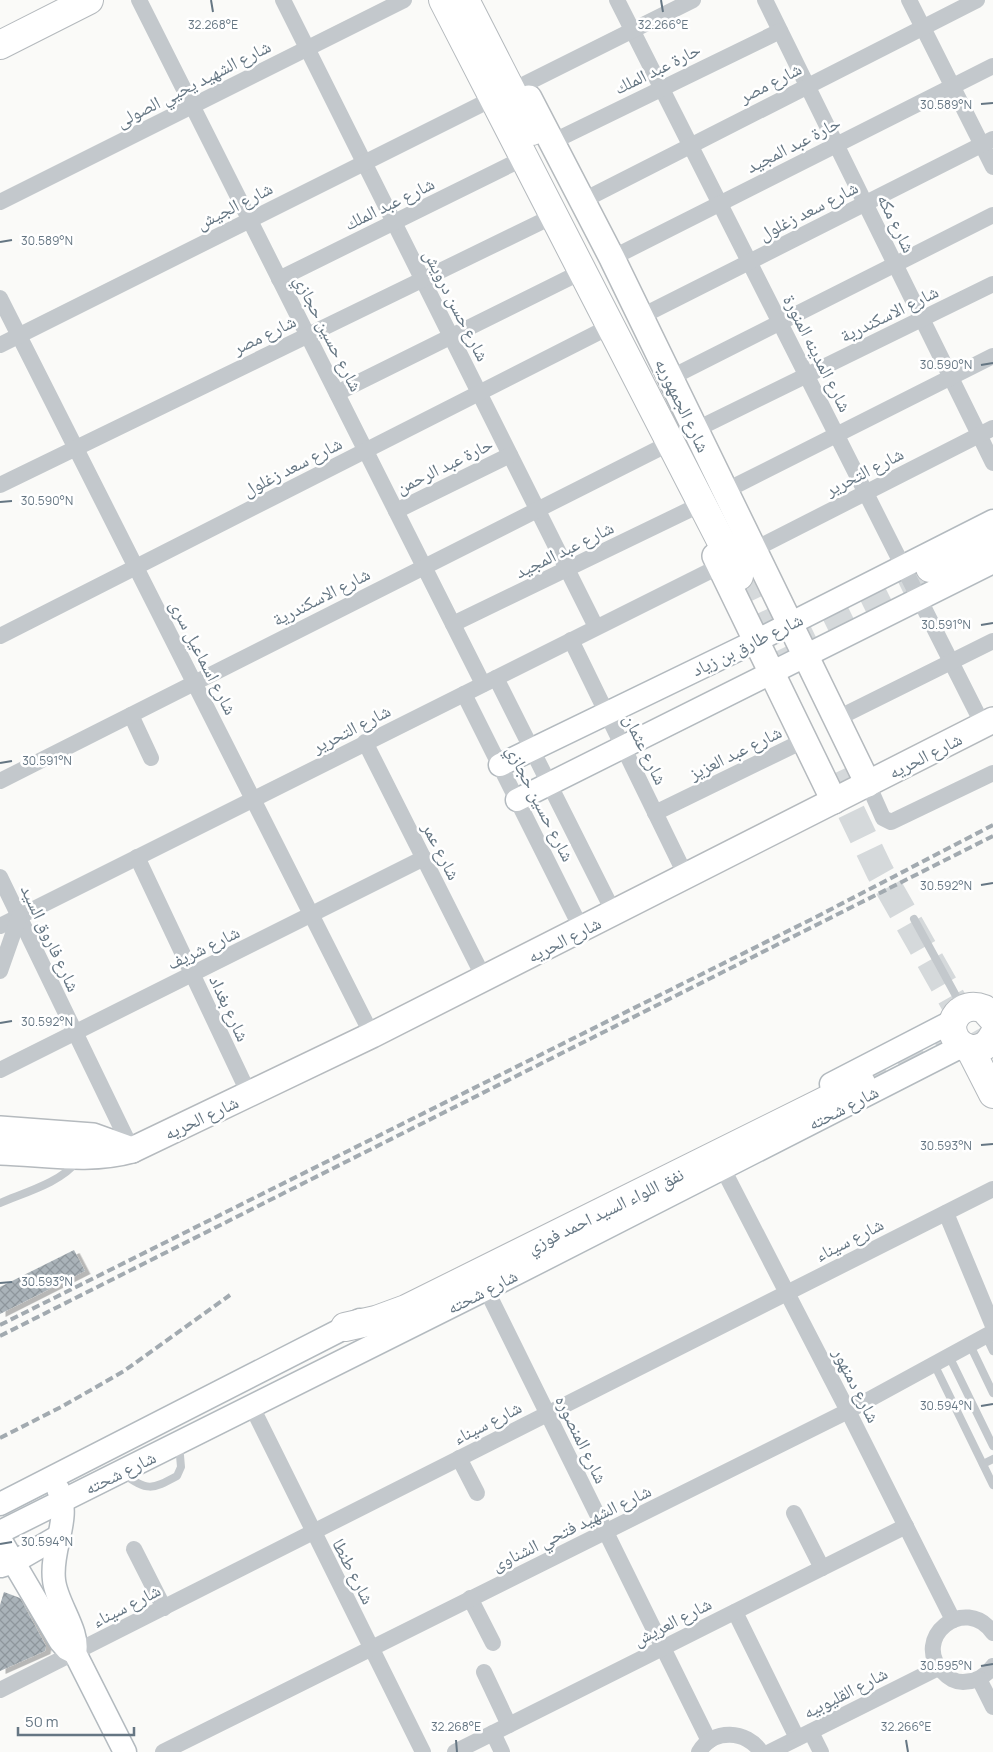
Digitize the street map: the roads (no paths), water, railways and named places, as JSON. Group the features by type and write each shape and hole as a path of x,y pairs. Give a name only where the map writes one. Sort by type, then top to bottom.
{"highway":[{"path":"0,45 89,0"},
{"name":"شارع الجمهوريه","path":"443,0 477,44 746,575"},
{"name":"شارع الجمهوريه","path":"466,0 477,44"},
{"path":"930,568 993,537"},
{"path":"977,1013 953,1036 966,1048 991,1086"},
{"path":"966,1048 985,1046 993,1036"},
{"name":"نفق اللواء السيد احمد فوزي","path":"345,1327 376,1320 406,1309 861,1083"}],"main road":[{"name":"شارع الجمهوريه","path":"834,801 756,641 746,575 725,491 612,258 504,48 498,43 477,44 470,70 691,509 746,575 790,623 868,784"},
{"name":"شارع طارق بن زياد","path":"500,765 756,641 993,521"},
{"name":"شارع طارق بن زياد","path":"517,800 993,562"},
{"name":"شارع الحريه","path":"0,1152 115,1155 132,1150 372,1035 582,930 988,722"},
{"name":"شارع شحته","path":"0,1504 345,1327 703,1150 900,1048 977,1013"},
{"path":"900,1048 909,1057 912,1072"},
{"name":"شارع شحته","path":"0,1532 486,1289 912,1072 966,1048"},
{"path":"0,1129 93,1136 132,1150"},
{"path":"51,1478 62,1500 63,1518 53,1559 54,1582 60,1604 75,1639 75,1653 125,1752"},
{"path":"7,1564 59,1536"},
{"path":"0,1539 7,1564 60,1642 75,1653"}],"street":[{"name":"شارع حسين حجازي","path":"138,0 453,624 532,749 614,913"},
{"name":"شارع حسن درويش","path":"283,0 596,627"},
{"name":"شارع الشهيد يحيي الصولى","path":"0,202 404,0"},
{"name":"شارع المدينه المنورة","path":"617,0 951,662 988,722"},
{"path":"523,85 693,0"},
{"name":"شارع مكه","path":"765,0 951,377 986,432 993,463"},
{"path":"909,0 952,86 988,142 993,167"},
{"name":"شارع مصر","path":"582,200 977,0"},
{"name":"حارة عبد الملك","path":"552,142 780,31"},
{"name":"حارة عبد المجيد","path":"612,258 993,66"},
{"name":"شارع الجيش","path":"0,345 486,102"},
{"name":"شارع سعد زغلول","path":"640,318 988,142"},
{"name":"شارع عبد الملك","path":"279,279 516,162"},
{"path":"670,378 993,215"},
{"name":"شارع مصر","path":"0,485 545,220"},
{"path":"337,393 573,276"},
{"name":"شارع الاسكندرية","path":"695,430 993,284"},
{"name":"شارع اسماعيل سرى","path":"0,298 372,1035"},
{"name":"شارع سعد زغلول","path":"0,636 601,331"},
{"path":"725,491 993,356"},
{"name":"شارع التحرير","path":"0,926 596,627 746,575 866,493 986,432"},
{"name":"شارع الاسكندرية","path":"0,781 660,448"},
{"name":"حارة عبد الرحمن","path":"396,511 510,455"},
{"name":"شارع عبد المجيد","path":"453,624 691,509"},
{"name":"شارع عثمان","path":"571,640 686,876"},
{"path":"836,719 993,641"},
{"name":"شارع حسين حجازي","path":"464,694 582,930"},
{"path":"131,715 151,758"},
{"name":"شارع عبد العزيز","path":"655,812 805,740"},
{"name":"شارع عمر","path":"365,742 484,978"},
{"path":"868,784 883,818 891,822 993,773"},
{"name":"شارع بغداد","path":"137,858 249,1094"},
{"name":"شارع شريف","path":"0,1070 424,858"},
{"name":"شارع فاروق السيد","path":"0,877 74,1034 132,1150"},
{"path":"0,971 20,917"},
{"name":"شارع دمنهور","path":"722,1169 848,1411 953,1620"},
{"name":"شارع سيناء","path":"0,1690 993,1189"},
{"path":"946,1213 991,1331"},
{"name":"شارع المنصوره","path":"486,1289 663,1648 704,1746"},
{"name":"شارع الشهيد فتحي الشناوى","path":"163,1752 370,1647 848,1411 991,1331"},
{"name":"شارع طنطا","path":"252,1407 423,1752"},
{"path":"459,1458 477,1493"},
{"path":"794,1513 822,1568"},
{"name":"شارع العريش","path":"455,1752 906,1526"},
{"path":"134,1548 164,1608"},
{"path":"470,1598 493,1643"},
{"path":"734,1612 804,1735 821,1752"},
{"path":"992,1630 984,1623 969,1617 953,1620 940,1630 933,1644 933,1653 938,1668 952,1679 961,1682 979,1679 993,1666"},
{"name":"شارع القليوبيه","path":"770,1752 938,1668"},
{"path":"484,1672 509,1725"},
{"path":"979,1679 993,1707"},
{"path":"493,1733 502,1752"},
{"path":"704,1746 717,1737 735,1735 752,1742 761,1752"}],"lane":[{"path":"914,920 977,1013"},
{"path":"0,1203 68,1172 80,1155"},
{"path":"991,1331 993,1351"},
{"path":"970,1344 993,1394"},
{"path":"949,1356 993,1446"},
{"path":"934,1364 993,1486"},
{"path":"120,1472 142,1487 148,1488 170,1480 177,1476 181,1467 179,1443"},
{"path":"983,1464 993,1459"}],"tunnel":[{"path":"789,644 808,628 930,568"},
{"path":"739,576 777,656"},
{"path":"833,774 880,872 990,1066"},
{"path":"861,1083 903,1064 931,1048 955,1029 963,1018"}],"railway":[{"path":"0,1325 816,917 993,825"},
{"path":"0,1336 993,836"},
{"path":"0,1438 63,1406 124,1371 230,1295"}]}
